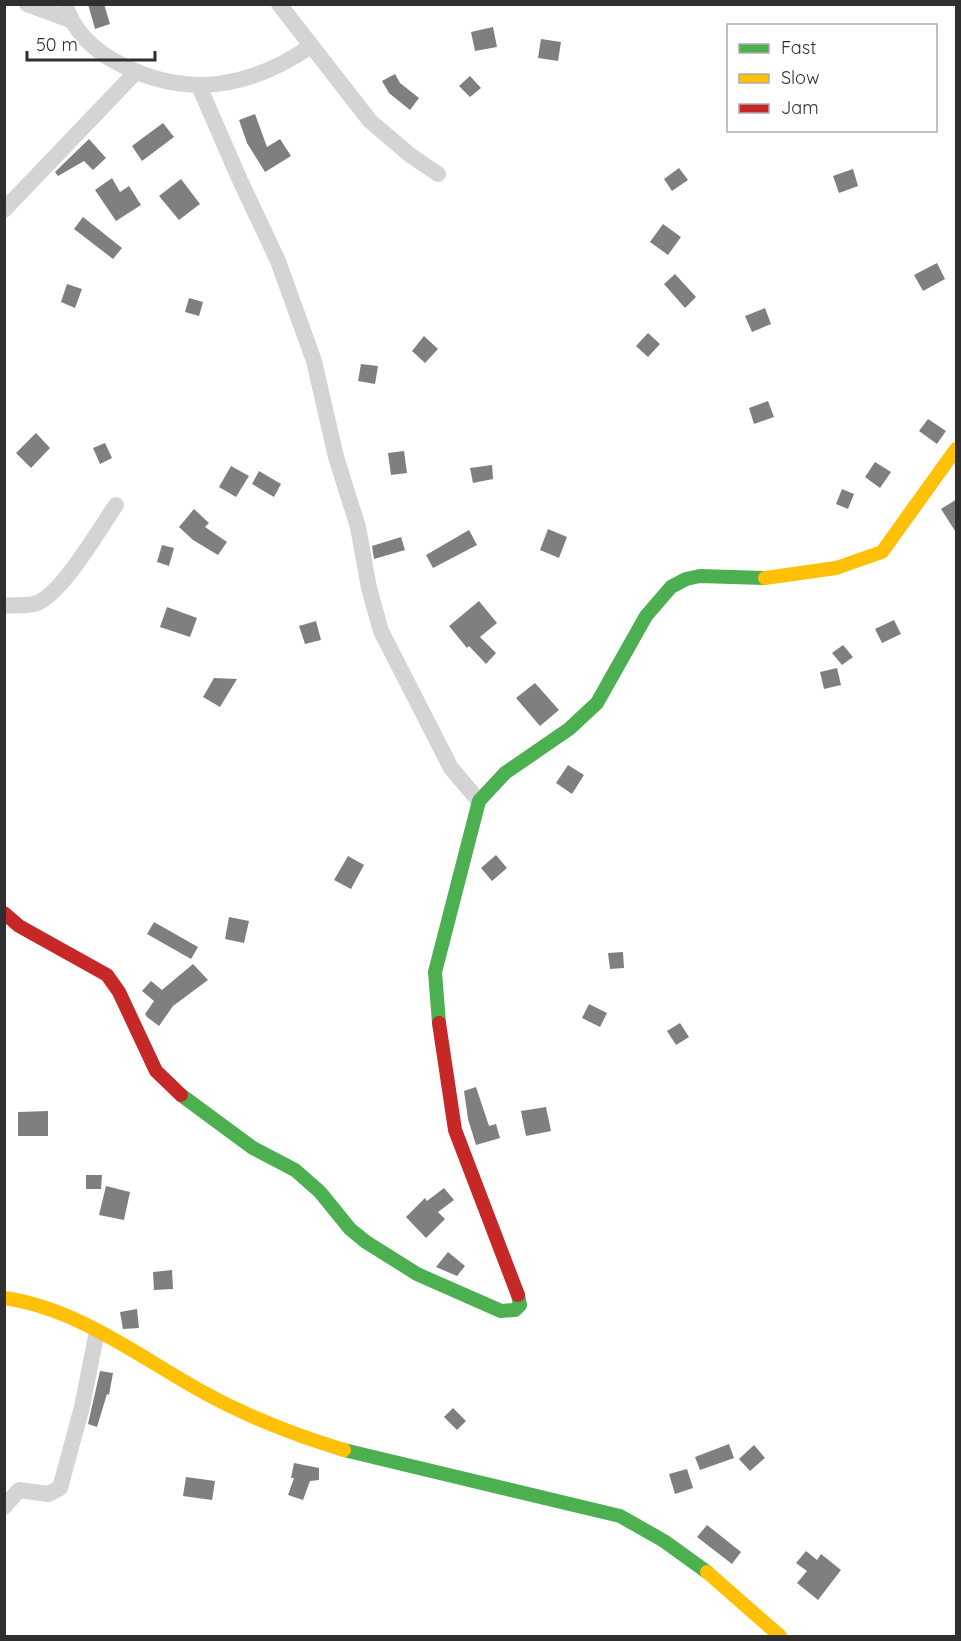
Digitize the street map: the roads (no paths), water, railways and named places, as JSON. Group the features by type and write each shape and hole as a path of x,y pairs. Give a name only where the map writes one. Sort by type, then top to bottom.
{"street":[{"path":"27,4 68,12 88,42 107,57 136,72 171,83 200,86 230,83 258,75 292,59 311,46"},
{"path":"279,4 370,121 438,174"},
{"path":"4,210 136,72"},
{"path":"200,86 239,178 278,261 314,361 381,631 451,768 479,801"},
{"path":"4,913 12,926 107,975 119,992 129,1017 163,1081 253,1148 295,1170 320,1192 350,1229 366,1242 417,1274 501,1311 515,1310 519,1305 517,1287 455,1130 436,1000 435,972 441,940 479,801 490,785 578,724 598,701 632,640 659,599 672,586 699,576 757,578 847,566 867,560 882,552 957,449"},
{"path":"4,606 37,604 51,595 116,505"},
{"path":"4,1298 47,1307 97,1331 214,1399 273,1426 372,1460 620,1516 651,1531 705,1569 780,1636"},
{"path":"4,1507 19,1490 48,1494 60,1488 82,1407 97,1331"}]}
